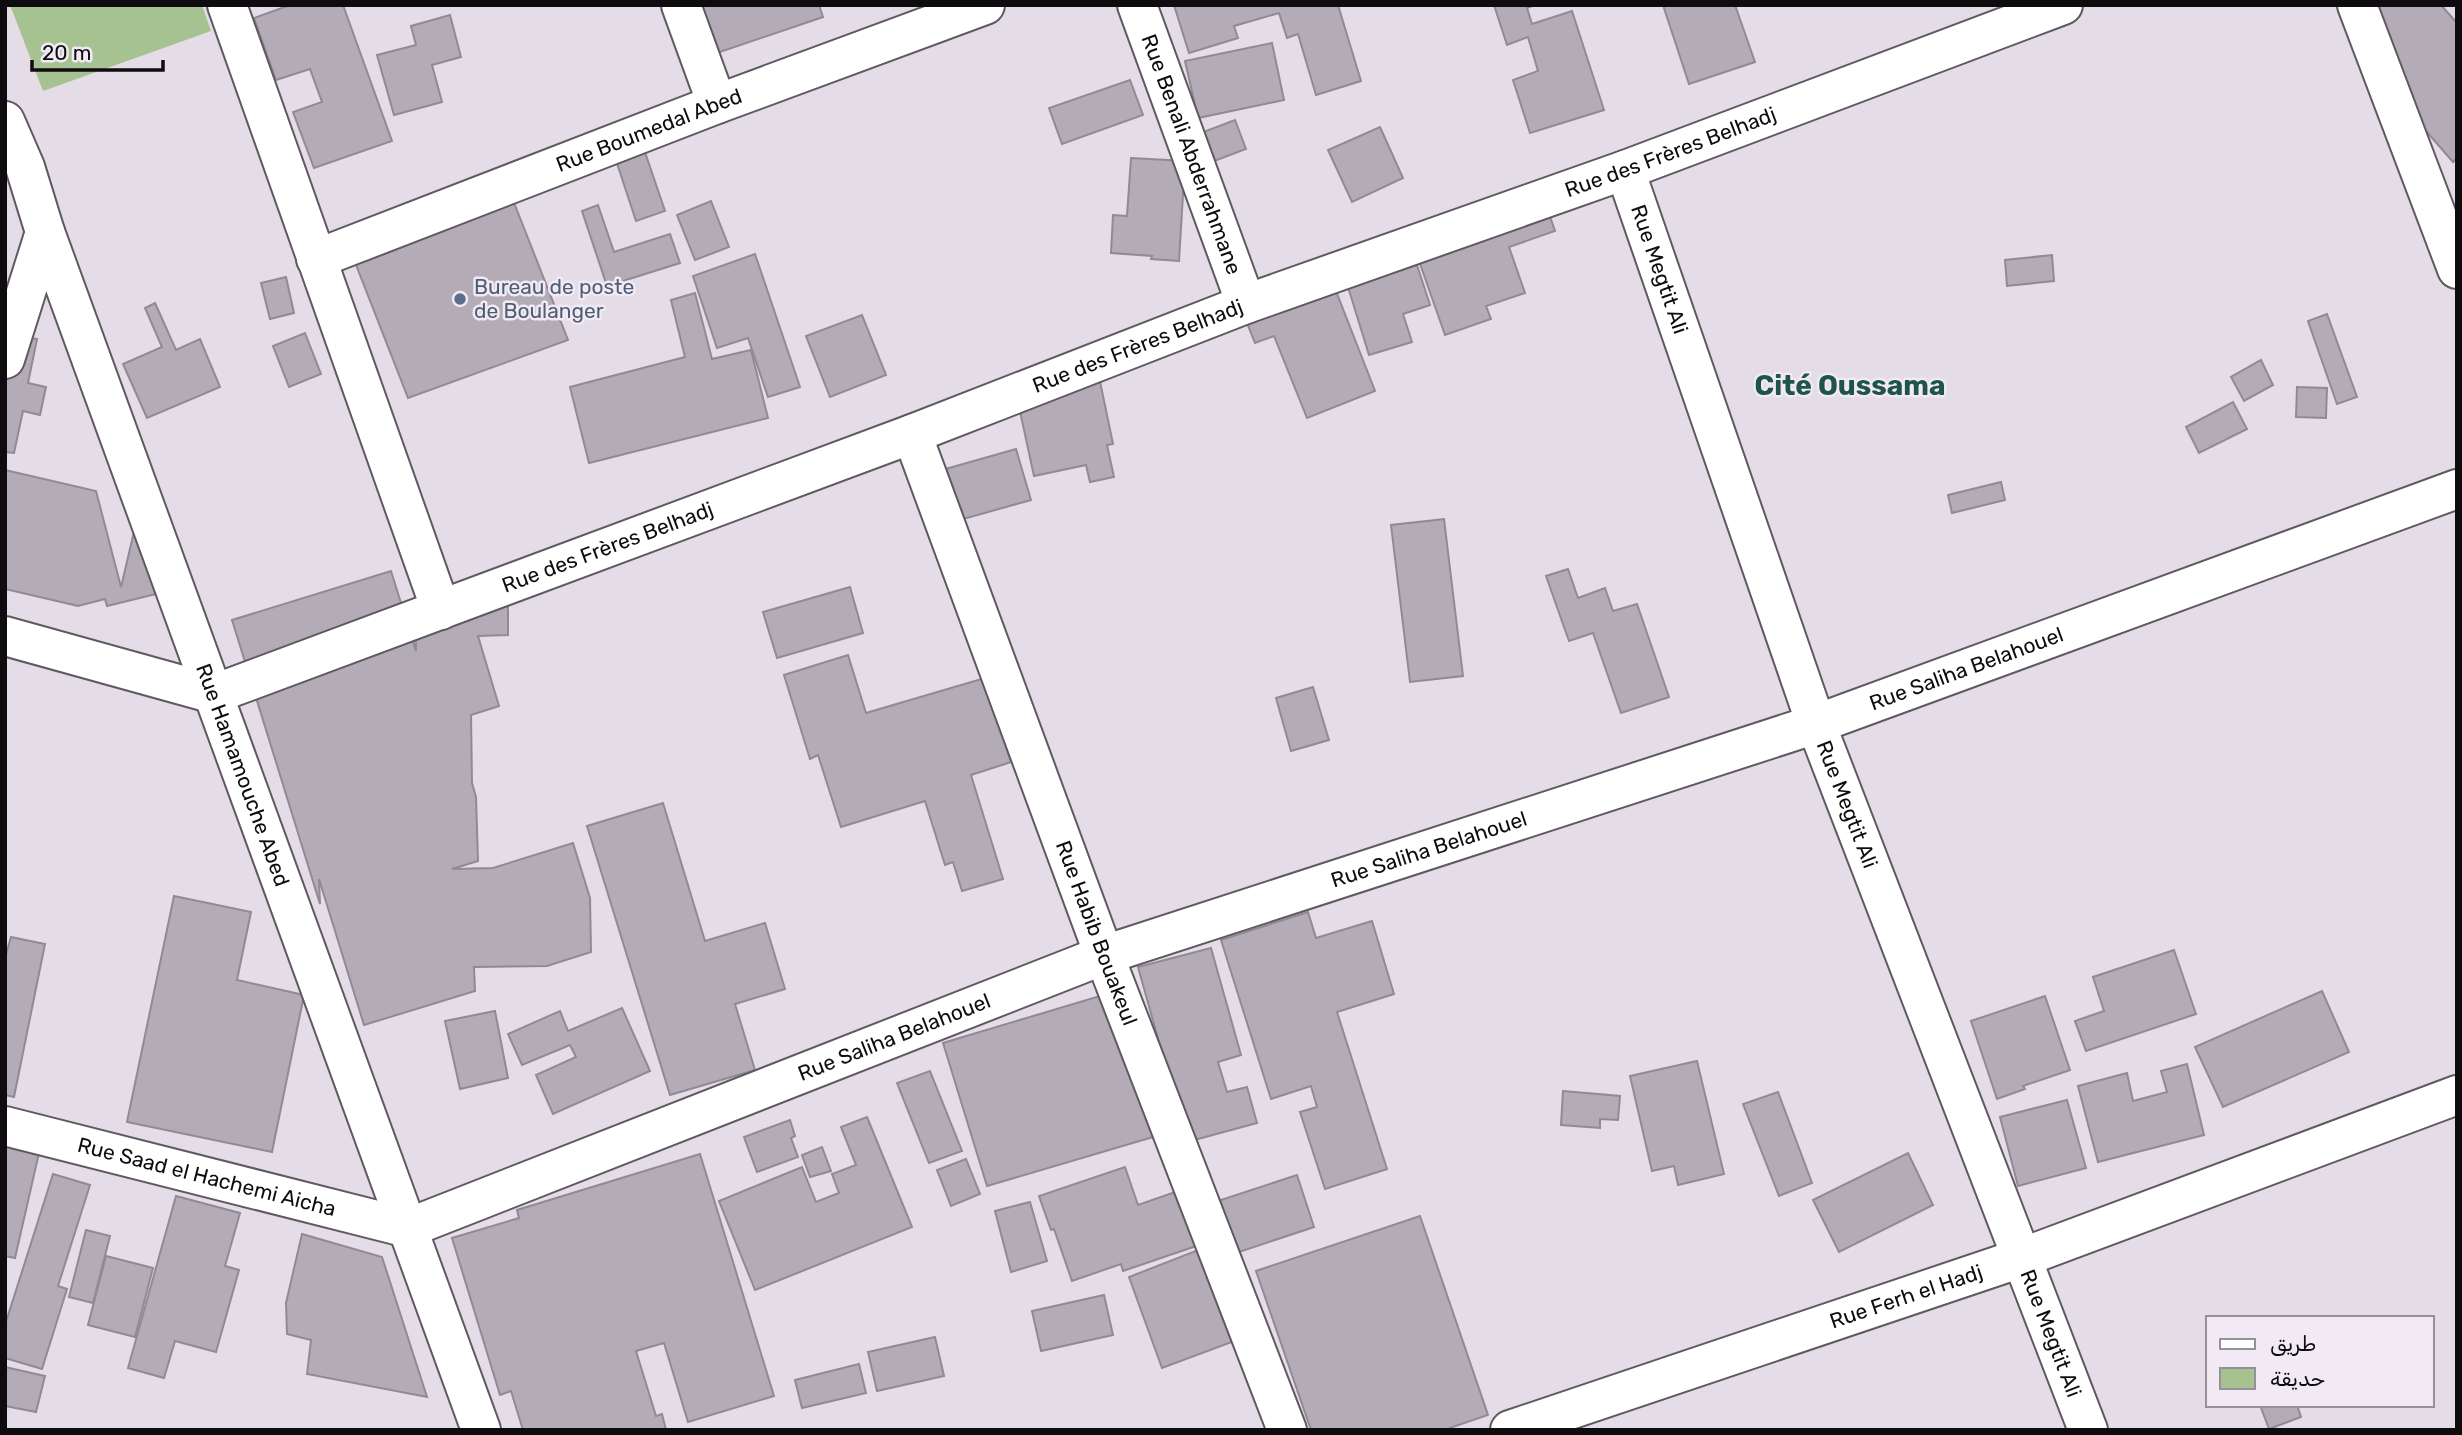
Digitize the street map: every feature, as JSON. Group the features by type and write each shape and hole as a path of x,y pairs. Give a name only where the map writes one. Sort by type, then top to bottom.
{"street":[{"path":"227,5 441,610"},
{"path":"681,5 718,104"},
{"name":"Rue Boumedal Abed","path":"316,259 718,104 985,5"},
{"name":"Rue Benali Abderrahmane","path":"1137,5 1246,304"},
{"name":"Rue des Frères Belhadj","path":"214,694 912,435 1246,304 1625,170 2025,12 2063,5"},
{"path":"2357,5 2457,269"},
{"name":"Rue Hamamouche Abed","path":"5,121 15,165 45,232 481,1430"},
{"name":"Rue Megtit Ali","path":"1625,170 1816,724 2088,1430"},
{"path":"5,359 45,232"},
{"name":"Rue Habib Bouakeul","path":"912,435 1104,955 1287,1430"},
{"name":"Rue Saliha Belahouel","path":"408,1228 1104,955 1816,724 2457,489"},
{"path":"5,636 214,694"},
{"name":"Rue Ferh el Hadj","path":"1510,1430 2021,1258 2457,1095"},
{"name":"Rue Saad el Hachemi Aicha","path":"5,1126 408,1228"}],"green space":[{"path":"10,5 202,5 211,31 43,91"}],"building":[{"path":"290,5 343,5 392,141 314,168 293,112 322,102 310,69 276,80 254,18"},
{"path":"701,5 819,5 823,17 717,53"},
{"path":"1174,5 1338,5 1361,81 1316,95 1298,34 1287,38 1279,13 1234,26 1238,38 1189,53"},
{"path":"1494,5 1535,5 1527,8 1532,24 1572,11 1604,110 1530,133 1513,80 1538,71 1528,37 1507,45"},
{"path":"1663,5 1735,5 1755,62 1689,84"},
{"path":"2370,5 2441,5 2457,23 2457,158 2453,162 2353,47"},
{"path":"450,15 461,57 432,65 442,102 394,115 377,55 416,45 411,26"},
{"path":"1272,43 1284,100 1198,118 1185,61"},
{"path":"1130,80 1143,115 1062,144 1049,108"},
{"path":"633,117 665,211 636,221 605,127"},
{"path":"1235,120 1246,149 1209,163 1198,134"},
{"path":"1380,127 1403,178 1352,202 1328,150"},
{"path":"1131,158 1185,161 1179,261 1111,253 1113,215 1127,216"},
{"name":"Bureau de poste de Boulanger","path":"511,195 568,340 408,398 353,257"},
{"path":"711,201 729,247 695,260 677,215"},
{"path":"598,205 614,252 670,234 680,263 607,286 582,211"},
{"path":"1547,208 1555,231 1509,247 1525,293 1486,306 1491,319 1445,335 1411,238"},
{"path":"755,254 800,387 768,397 748,338 717,348 693,276"},
{"path":"2052,255 2054,281 2007,286 2005,260"},
{"path":"1417,265 1430,305 1403,314 1412,342 1369,355 1348,287"},
{"path":"1327,268 1375,391 1307,418 1274,336 1255,343 1239,303"},
{"path":"286,277 294,313 270,319 261,283"},
{"path":"695,293 712,359 751,350 768,418 589,463 570,387 685,357 671,300"},
{"path":"155,303 176,350 200,339 220,387 147,418 123,364 162,347 145,308"},
{"path":"2327,314 2357,397 2337,404 2308,321"},
{"path":"862,315 886,375 830,397 806,336"},
{"path":"5,332 37,339 28,383 46,387 40,415 23,411 14,453 5,452"},
{"path":"305,333 321,374 289,387 273,346"},
{"path":"2261,360 2273,385 2244,401 2231,377"},
{"path":"1096,362 1113,444 1107,445 1114,477 1090,482 1086,465 1034,476 1013,379"},
{"path":"2297,387 2327,388 2326,418 2296,417"},
{"path":"2233,402 2247,429 2199,453 2186,427"},
{"path":"1016,449 1031,500 956,521 942,470"},
{"path":"5,470 96,491 121,587 137,519 156,594 107,606 105,599 78,606 5,589"},
{"path":"2001,482 2005,500 1952,513 1948,495"},
{"path":"1444,519 1463,676 1410,682 1391,525"},
{"path":"1568,569 1578,598 1605,588 1613,611 1637,604 1669,697 1621,713 1593,633 1569,641 1546,576"},
{"path":"391,571 416,651 415,615 508,603 508,635 478,636 499,706 471,715 472,783 476,797 478,861 452,869 493,868 573,843 590,898 591,952 547,966 474,967 475,991 364,1025 319,879 320,904 232,620"},
{"path":"850,587 863,633 777,658 763,612"},
{"path":"848,655 866,713 985,678 1011,762 971,775 1003,879 962,891 953,862 945,865 925,801 841,827 818,755 810,759 784,675"},
{"path":"1313,687 1329,740 1291,751 1276,698"},
{"path":"663,803 705,941 765,923 785,989 735,1004 755,1070 670,1095 587,826"},
{"path":"174,896 251,912 237,980 304,995 272,1152 127,1122"},
{"path":"1308,912 1316,938 1372,921 1394,994 1337,1012 1387,1169 1325,1189 1300,1112 1317,1107 1311,1086 1271,1099 1221,940"},
{"path":"11,937 45,944 14,1097 5,1095 5,958"},
{"path":"1211,948 1241,1055 1218,1062 1227,1092 1247,1087 1257,1123 1187,1142 1138,967"},
{"path":"2174,950 2196,1014 2086,1051 2075,1021 2104,1011 2093,977"},
{"path":"2322,991 2349,1052 2223,1107 2195,1047"},
{"path":"1110,993 1153,1137 987,1186 943,1043"},
{"path":"2045,996 2070,1070 2023,1086 2025,1089 1997,1099 1971,1021"},
{"path":"622,1008 650,1071 553,1114 536,1075 576,1057 570,1045 522,1065 508,1034 560,1011 568,1031"},
{"path":"495,1011 508,1078 460,1089 445,1021"},
{"path":"1697,1061 1724,1174 1678,1185 1674,1166 1652,1171 1630,1076"},
{"path":"2187,1064 2204,1135 2098,1162 2078,1086 2127,1073 2133,1101 2167,1092 2161,1071"},
{"path":"930,1071 962,1151 929,1163 897,1083"},
{"path":"1563,1091 1620,1096 1618,1120 1600,1119 1600,1128 1561,1125"},
{"path":"1778,1092 1812,1183 1779,1196 1743,1104"},
{"path":"2067,1100 2086,1168 2018,1186 2000,1117"},
{"path":"867,1117 912,1227 755,1290 719,1201 802,1167 816,1202 839,1193 832,1174 856,1165 841,1127"},
{"path":"790,1120 795,1136 791,1138 798,1157 757,1172 744,1137"},
{"path":"5,1145 39,1153 15,1258 5,1256"},
{"path":"822,1147 831,1171 810,1177 802,1155"},
{"path":"1908,1153 1933,1205 1839,1252 1813,1200"},
{"path":"700,1154 774,1396 688,1422 664,1343 636,1351 656,1416 662,1414 666,1430 523,1430 511,1391 500,1395 452,1238 519,1218 517,1210"},
{"path":"966,1159 980,1194 951,1206 937,1170"},
{"path":"1125,1167 1138,1205 1181,1190 1199,1245 1123,1271 1121,1264 1072,1281 1039,1196"},
{"path":"53,1174 90,1185 58,1286 67,1289 42,1369 5,1358 5,1325"},
{"path":"1297,1175 1314,1227 1227,1256 1209,1204"},
{"path":"176,1196 240,1213 225,1266 239,1270 216,1352 175,1341 164,1378 128,1368"},
{"path":"1030,1202 1047,1261 1011,1272 995,1211"},
{"path":"1420,1216 1488,1415 1444,1430 1311,1430 1256,1271"},
{"path":"86,1230 110,1236 93,1303 69,1297"},
{"path":"302,1234 382,1257 427,1397 307,1374 311,1340 287,1334 286,1303"},
{"path":"1206,1247 1240,1339 1162,1368 1129,1277"},
{"path":"106,1256 153,1268 135,1337 88,1325"},
{"path":"1104,1295 1113,1335 1041,1351 1032,1311"},
{"path":"935,1337 944,1376 877,1391 868,1352"},
{"path":"859,1364 866,1393 802,1408 795,1380"},
{"path":"5,1367 45,1376 36,1412 5,1406"},
{"path":"2261,1407 2298,1407 2301,1417 2269,1429"}],"place":[{"name":"Bureau de poste de Boulanger","path":"460,299"}],"district":[{"name":"Cité Oussama","path":"1850,385"}]}
